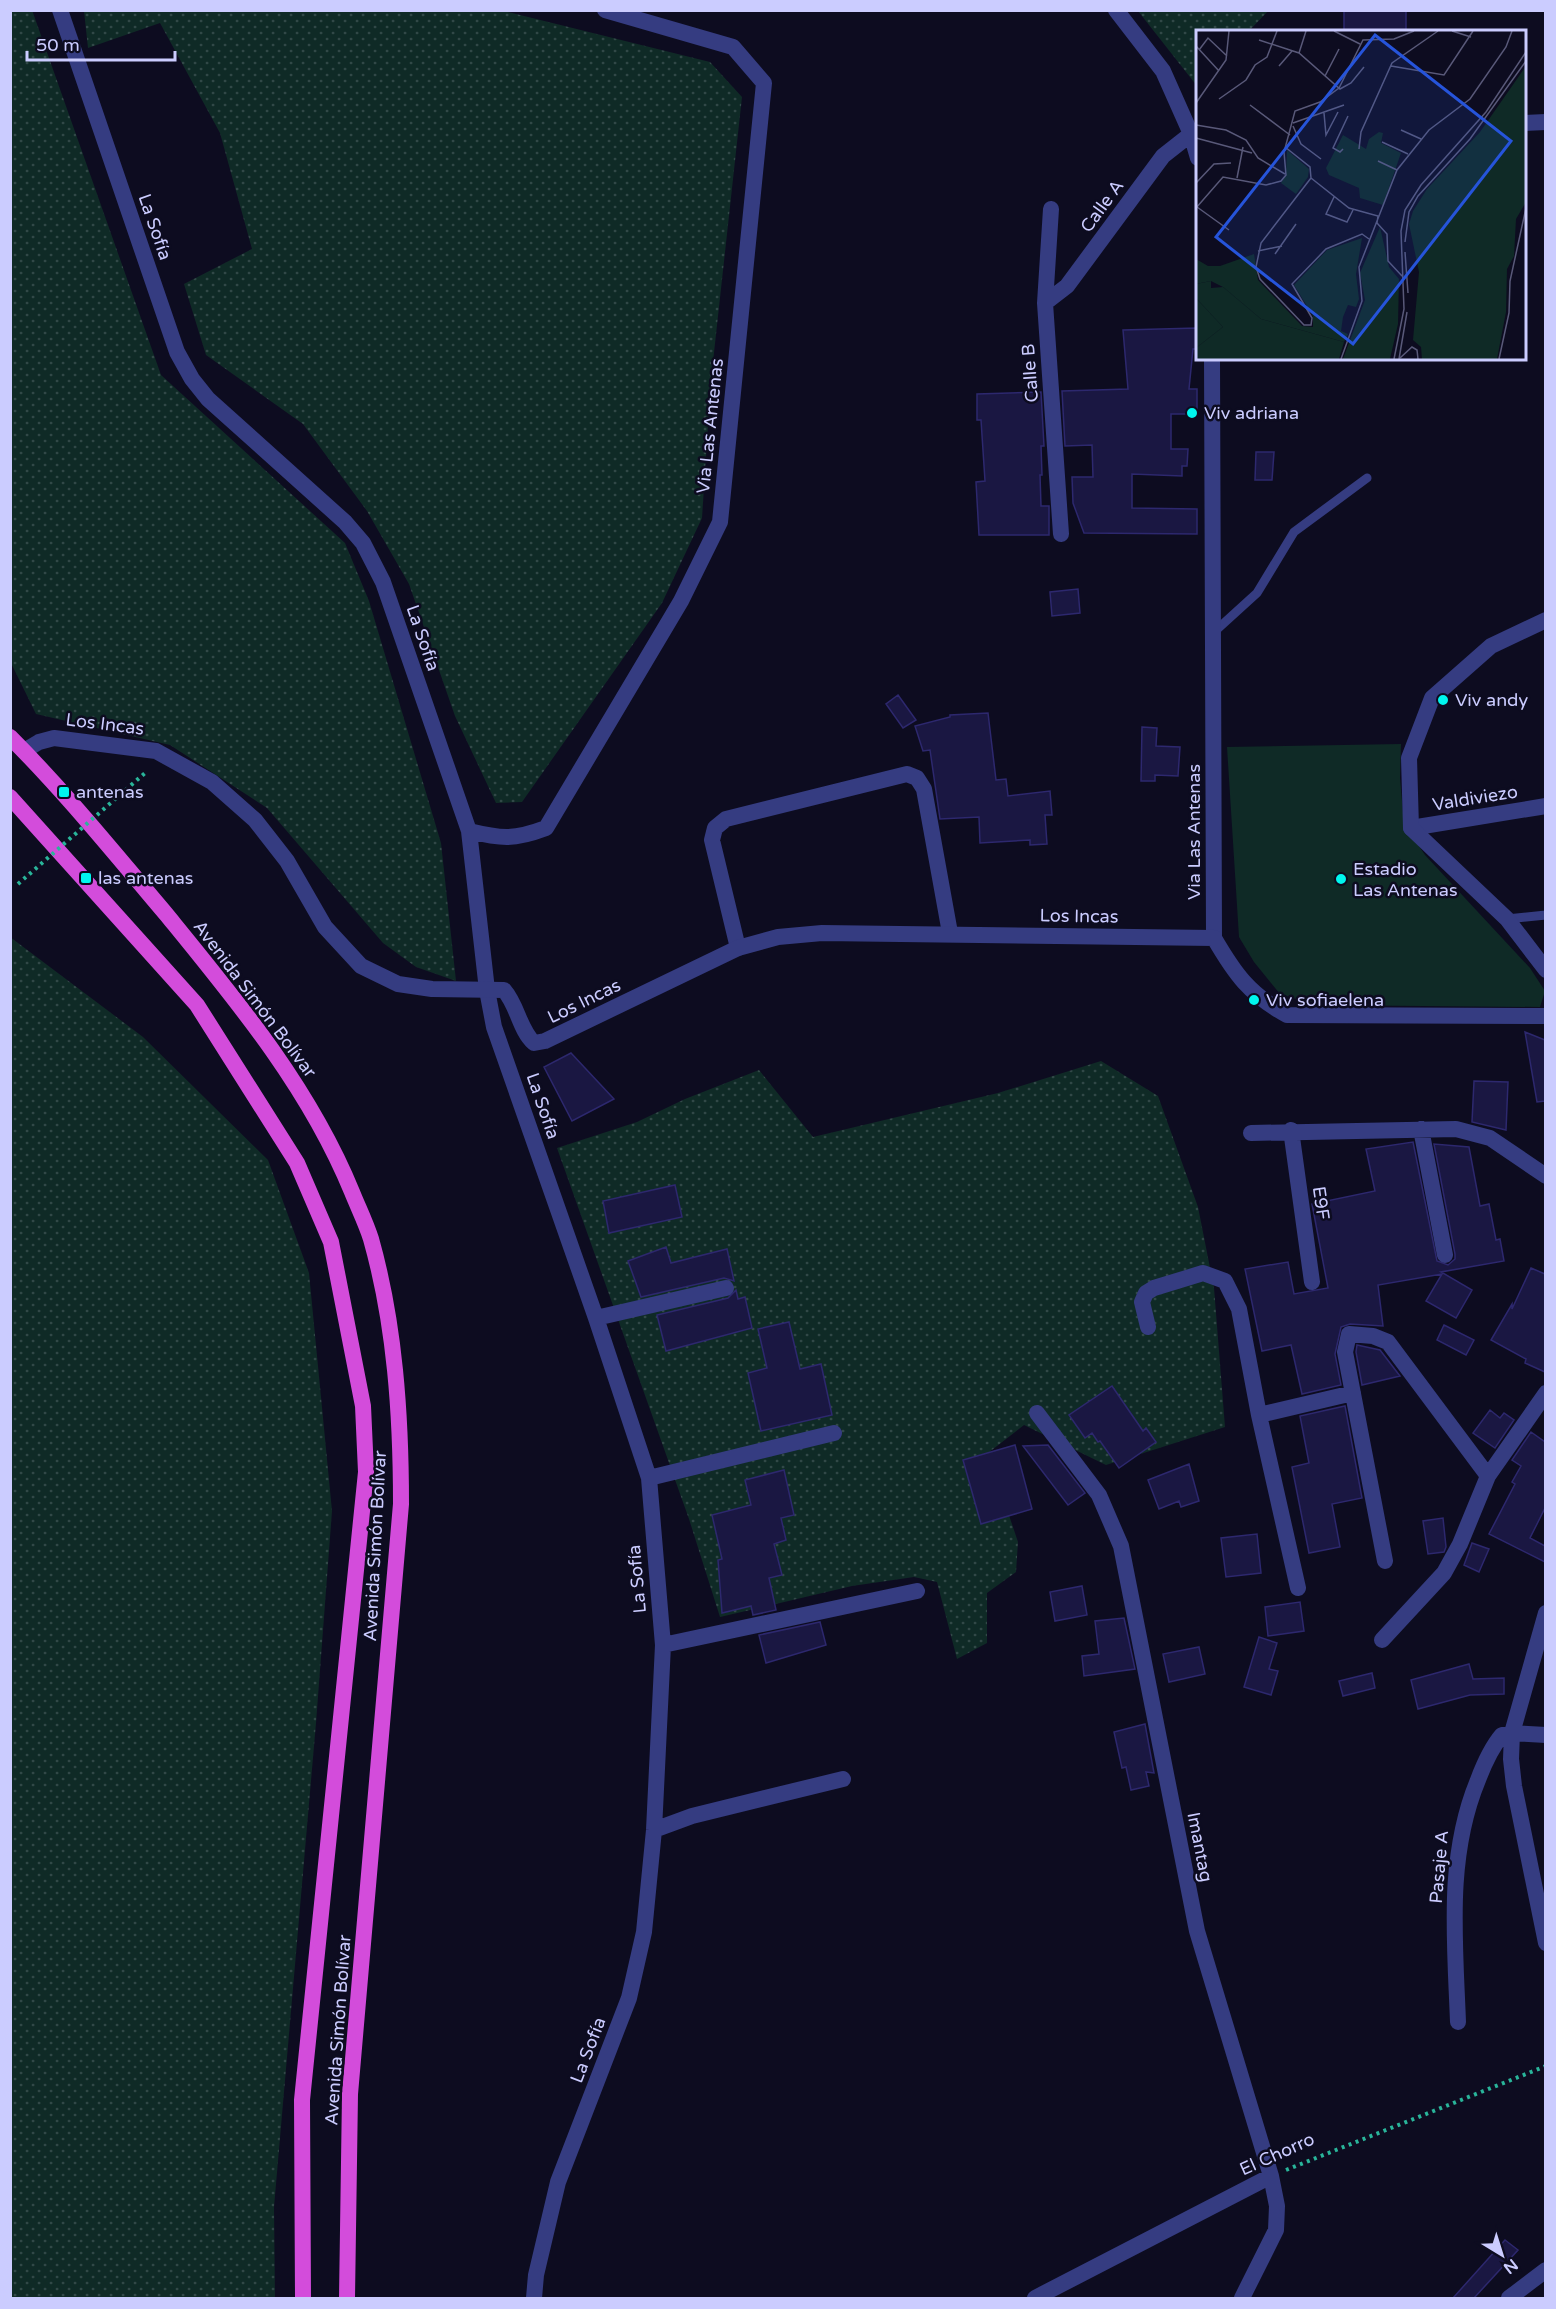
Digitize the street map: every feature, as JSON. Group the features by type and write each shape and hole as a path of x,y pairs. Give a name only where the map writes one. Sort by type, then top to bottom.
{"highway":[{"name":"Avenida Simón Bolívar","path":"10,736 64,792 210,968 284,1064 334,1149 373,1249 387,1318 401,1419 401,1504 350,2094 347,2298"},
{"name":"Avenida Simón Bolívar","path":"10,797 197,1005 297,1163 331,1242 350,1329 363,1406 366,1473 302,2100 303,2298"}],"street":[{"name":"La Sofía","path":"60,10 177,352 192,379 208,399 345,522 374,562 469,831 486,990 494,1027 596,1318 649,1478 663,1645 654,1830 644,1932 629,1998 558,2182 536,2275 534,2298"},
{"name":"Via Las Antenas","path":"469,831 510,838 546,828 681,601 720,522 764,83 733,47 605,10"},
{"path":"1116,10 1163,71 1191,134 1196,154"},
{"path":"1526,123 1545,122"},
{"name":"Calle A","path":"1045,303 1067,286 1163,156 1191,134"},
{"name":"Calle B","path":"1052,209 1045,303 1061,534"},
{"name":"Via Las Antenas","path":"1212,360 1214,938"},
{"path":"1545,620 1491,646 1432,698 1409,758 1411,828 1507,919 1545,970"},
{"name":"Los Incas","path":"24,751 39,742 54,738 156,751 212,782 255,820 287,861 325,927 361,966 398,984 432,988 504,990 512,1000 526,1035 534,1043 545,1041 738,948 778,937 822,933 950,933 1214,938"},
{"path":"738,948 712,840 715,828 726,819 907,774 918,778 924,789 950,933"},
{"name":"Valdiviezo","path":"1411,828 1545,806"},
{"path":"1214,938 1241,981 1260,1000 1287,1015 1545,1016"},
{"path":"1251,1133 1442,1127 1481,1134 1545,1176"},
{"path":"1421,1129 1445,1255"},
{"name":"E9F","path":"1291,1130 1312,1282"},
{"path":"1148,1327 1142,1302 1146,1293 1154,1288 1203,1273 1225,1281 1239,1309 1259,1415 1298,1588"},
{"path":"596,1318 726,1288"},
{"path":"1385,1561 1345,1352 1349,1334 1373,1336 1388,1342 1488,1476"},
{"path":"1259,1415 1353,1393"},
{"path":"1382,1640 1444,1573 1460,1544 1488,1476 1545,1394"},
{"name":"Imantag","path":"1037,1413 1099,1495 1121,1545 1197,1931 1271,2176 1277,2206 1276,2230 1242,2298"},
{"path":"649,1478 834,1433"},
{"path":"663,1645 917,1591"},
{"path":"1545,1613 1512,1733 1514,1786 1545,1943"},
{"path":"1512,1733 1545,1735"},
{"name":"Pasaje A","path":"1458,2022 1454,1922 1460,1838 1472,1794 1490,1754 1502,1735 1512,1733"},
{"path":"654,1830 692,1816 843,1779"},
{"name":"El Chorro","path":"1035,2298 1271,2176"},
{"path":"1509,2298 1545,2270"}],"lane":[{"path":"1213,633 1257,593 1294,532 1367,478"},
{"path":"1507,919 1545,915"}],"path":[{"path":"18,884 145,773"},
{"name":"El Chorro","path":"1271,2176 1545,2066"}],"green space":[{"path":"32,10 161,375 345,543 369,601 441,843 456,981 416,967 383,943 267,808 170,745 36,714 11,663 10,11"},
{"path":"84,11 504,11 710,62 742,97 711,380 702,518 662,603 522,802 496,803 455,716 409,584 367,511 303,424 206,355 184,284 252,249 220,133 160,23 88,48"},
{"path":"1138,11 1268,11 1250,30 1196,30 1196,85"},
{"name":"Estadio Las Antenas","path":"1401,744 1400,778 1404,824 1425,855 1530,968 1545,991 1540,1007 1315,1005 1280,994 1254,962 1239,937 1227,747"},
{"path":"10,937 143,1037 268,1160 309,1273 332,1511 274,2207 275,2298 11,2298"},
{"path":"1101,1061 1158,1096 1198,1207 1214,1288 1225,1427 1106,1465 1024,1425 988,1453 1018,1542 1016,1572 987,1593 987,1643 957,1659 937,1582 914,1577 852,1586 720,1617 689,1519 557,1148 637,1122 685,1099 759,1070 813,1137 998,1093"}],"building":[{"path":"1344,10 1406,10 1406,30 1344,30"},
{"path":"1196,328 1196,349 1193,349 1189,389 1197,389 1197,414 1171,414 1171,449 1188,449 1187,466 1182,466 1182,476 1132,474 1132,508 1197,509 1197,534 1084,533 1073,503 1072,477 1093,477 1092,445 1065,446 1062,391 1128,389 1123,330"},
{"path":"1041,392 1044,446 1041,446 1041,506 1049,506 1049,535 979,535 976,482 985,481 981,420 977,420 977,394"},
{"path":"1256,452 1274,452 1272,480 1255,480"},
{"path":"1078,589 1080,613 1052,616 1050,592"},
{"path":"898,695 916,720 903,728 886,704"},
{"path":"988,713 996,780 1006,779 1008,796 1050,791 1052,815 1045,815 1047,844 1030,845 1030,840 980,843 979,817 940,819 930,750 923,751 915,726 950,717 950,715"},
{"path":"1142,727 1157,728 1156,746 1180,747 1178,776 1155,775 1155,781 1141,781"},
{"path":"1525,1032 1545,1040 1545,1101 1537,1102"},
{"path":"571,1053 614,1099 572,1121 544,1067"},
{"path":"1474,1081 1508,1082 1506,1130 1472,1122"},
{"path":"1413,1142 1437,1261 1448,1265 1455,1259 1455,1254 1434,1144 1469,1147 1480,1206 1489,1204 1496,1240 1500,1239 1504,1261 1441,1272 1472,1290 1456,1318 1426,1301 1442,1274 1378,1285 1383,1326 1350,1324 1341,1327 1335,1354 1341,1385 1302,1394 1291,1345 1262,1351 1245,1269 1288,1262 1294,1294 1328,1288 1312,1204 1375,1191 1366,1149"},
{"path":"675,1185 682,1217 609,1233 603,1201"},
{"path":"666,1247 671,1263 727,1249 734,1281 724,1278 641,1297 628,1261"},
{"path":"1531,1268 1545,1274 1545,1372 1525,1363 1526,1359 1491,1340 1512,1304 1512,1309"},
{"path":"736,1290 738,1299 745,1297 752,1328 666,1351 657,1315 728,1298"},
{"path":"789,1322 800,1369 821,1364 832,1415 761,1431 748,1373 767,1368 758,1329"},
{"path":"1444,1325 1474,1340 1466,1355 1437,1340"},
{"path":"1357,1345 1380,1350 1400,1376 1362,1385 1356,1352"},
{"path":"1112,1386 1143,1431 1146,1428 1156,1442 1119,1468 1100,1441 1098,1442 1092,1433 1085,1438 1069,1415"},
{"path":"1345,1406 1362,1498 1332,1504 1340,1547 1309,1553 1292,1467 1309,1463 1300,1416"},
{"path":"1490,1410 1500,1418 1504,1413 1514,1420 1495,1448 1473,1433"},
{"path":"1531,1432 1545,1442 1545,1508 1530,1538 1545,1546 1545,1562 1489,1534 1515,1484 1512,1482 1521,1466 1512,1460"},
{"path":"1015,1445 1032,1509 981,1524 963,1460"},
{"path":"1048,1445 1085,1493 1068,1505 1023,1446"},
{"path":"1189,1464 1199,1501 1181,1507 1179,1501 1159,1509 1148,1480"},
{"path":"784,1470 794,1515 781,1518 786,1540 774,1544 782,1575 769,1578 776,1610 753,1615 751,1606 722,1613 718,1560 722,1559 712,1515 751,1505 745,1480"},
{"path":"1443,1518 1446,1547 1444,1552 1428,1554 1423,1521"},
{"path":"1257,1534 1261,1573 1226,1577 1221,1538"},
{"path":"1472,1543 1489,1549 1479,1572 1464,1565"},
{"path":"1082,1586 1087,1615 1055,1621 1050,1592"},
{"path":"1300,1602 1304,1631 1268,1636 1265,1607"},
{"path":"1124,1618 1135,1669 1084,1676 1082,1656 1099,1654 1095,1621"},
{"path":"820,1622 826,1645 766,1663 759,1635"},
{"path":"1259,1637 1277,1643 1269,1669 1278,1671 1271,1695 1244,1687"},
{"path":"1199,1647 1205,1674 1169,1682 1163,1654"},
{"path":"1469,1664 1473,1679 1504,1678 1504,1694 1470,1695 1418,1709 1411,1680"},
{"path":"1372,1673 1375,1688 1343,1696 1339,1681"},
{"path":"1145,1724 1154,1773 1146,1772 1149,1786 1131,1790 1126,1767 1122,1768 1114,1732"},
{"path":"1505,2240 1518,2250 1474,2298 1453,2298"}],"place":[{"name":"Viv adriana","path":"1192,413"},
{"name":"Viv andy","path":"1443,700"},
{"name":"antenas","path":"64,792"},
{"name":"las antenas","path":"86,878"},
{"name":"Estadio Las Antenas","path":"1341,879"},
{"name":"Viv sofiaelena","path":"1254,1000"}]}
